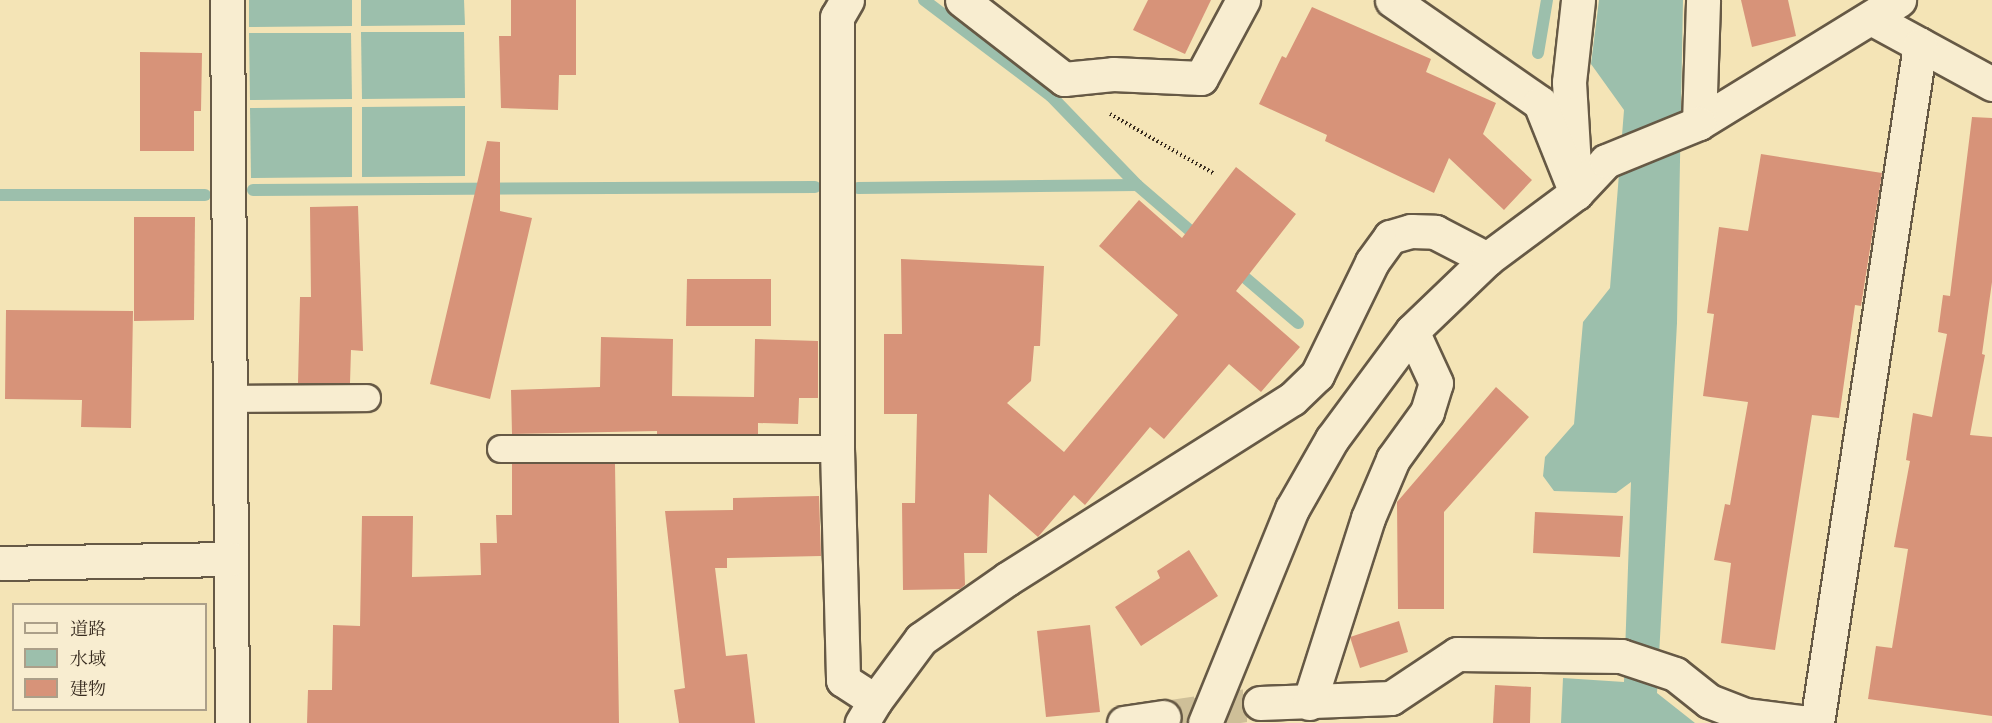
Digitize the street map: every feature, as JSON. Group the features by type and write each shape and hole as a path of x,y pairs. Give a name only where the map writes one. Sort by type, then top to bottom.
{"street":[{"path":"227,0 232,723"},
{"path":"847,0 837,17 837,449 843,680 868,712 921,639 1007,579 1292,399 1317,375 1356,292 1390,237 1411,231 1435,232 1487,259"},
{"path":"962,0 1064,79 1113,74 1201,78 1243,0"},
{"path":"1392,0 1540,103 1576,193"},
{"path":"1576,193 1569,82 1578,0"},
{"path":"1694,125 1703,0"},
{"path":"1205,723 1292,509 1332,439 1412,331 1487,259 1576,193 1606,161 1694,125 1899,0"},
{"path":"1871,18 1992,84"},
{"path":"1817,723 1920,45"},
{"path":"1309,703 1368,518 1393,459 1427,412 1436,383 1412,331"},
{"path":"0,563 231,559"},
{"path":"1260,704 1391,698 1457,654 1621,656 1675,674 1709,701 1746,715 1809,723"},
{"path":"1124,723 1164,717"}],"lane":[{"path":"230,399 367,398"},
{"path":"501,449 837,449"}],"path":[{"path":"1064,79 1086,99 1213,173"}],"water":[{"path":"249,0 352,0 352,26 249,27"},
{"path":"361,0 464,0 465,25 361,26"},
{"path":"1599,0 1683,0 1677,323 1657,693 1695,723 1561,723 1563,678 1624,682 1631,482 1616,493 1554,491 1543,476 1545,457 1574,424 1583,322 1610,288 1624,110 1591,64"},
{"path":"361,32 464,32 465,98 362,99"},
{"path":"249,33 351,33 352,99 250,100"},
{"path":"465,106 465,176 362,177 362,107"},
{"path":"352,107 352,177 251,178 250,108"}],"building":[{"path":"511,0 576,0 576,75 559,75 558,110 501,108 499,36 511,36"},
{"path":"1148,0 1211,0 1185,54 1133,30"},
{"path":"1741,0 1788,0 1796,36 1752,47"},
{"path":"1312,7 1431,59 1426,72 1496,103 1483,134 1532,180 1504,210 1449,158 1434,193 1325,141 1327,135 1259,104 1282,56 1286,58"},
{"path":"140,52 202,53 201,111 194,111 194,151 140,151"},
{"path":"1972,117 1992,118 1992,282 1982,354 1985,355 1970,435 1992,437 1992,716 1868,699 1876,646 1892,648 1908,549 1894,547 1910,461 1906,460 1913,413 1932,417 1947,334 1938,332 1943,295 1950,296"},
{"path":"487,141 500,142 500,211 532,218 490,399 430,384"},
{"path":"1761,154 1882,173 1861,306 1855,305 1839,418 1812,415 1775,650 1721,643 1731,563 1714,560 1725,504 1730,505 1748,402 1703,396 1714,314 1707,313 1719,227 1748,231"},
{"path":"1236,167 1296,214 1236,291 1300,347 1261,392 1229,364 1164,439 1150,427 1085,505 1074,495 1038,537 989,494 987,553 964,553 965,585 960,589 903,590 902,503 915,503 917,414 884,414 884,334 902,334 901,259 1044,266 1040,346 1034,346 1031,381 1007,403 1064,452 1178,315 1099,246 1139,200 1182,238"},
{"path":"358,206 363,351 351,350 350,383 298,383 300,297 311,297 310,207"},
{"path":"134,217 195,217 194,320 134,321"},
{"path":"687,279 771,279 771,326 686,326"},
{"path":"6,310 133,311 131,428 81,427 82,400 5,399"},
{"path":"601,337 673,339 672,396 754,397 755,339 818,341 818,398 799,398 798,424 758,423 758,434 657,434 657,431 512,434 511,390 600,387"},
{"path":"1496,387 1529,417 1444,512 1444,609 1398,609 1397,502"},
{"path":"512,464 615,464 619,723 307,723 308,690 332,690 333,625 360,626 362,516 413,516 412,577 481,575 480,543 497,543 496,515 512,515"},
{"path":"819,496 821,556 727,558 727,568 715,568 726,656 747,654 755,723 679,723 674,690 685,688 665,511 733,510 733,498"},
{"path":"1535,512 1623,516 1620,557 1533,553"},
{"path":"1189,550 1218,596 1141,646 1115,607 1160,578 1157,571"},
{"path":"1399,621 1408,652 1360,668 1350,637"},
{"path":"1090,625 1100,712 1046,717 1037,631"},
{"path":"1495,685 1531,687 1530,723 1493,723"}],"waterway":[{"path":"924,0 1051,96 1137,185 1201,240"},
{"path":"1538,53 1547,0"},
{"path":"858,188 1137,185"},
{"path":"253,190 815,187"},
{"path":"0,195 205,195"},
{"path":"1235,269 1298,323"}],"tunnel":[{"path":"1164,717 1260,703"}]}
